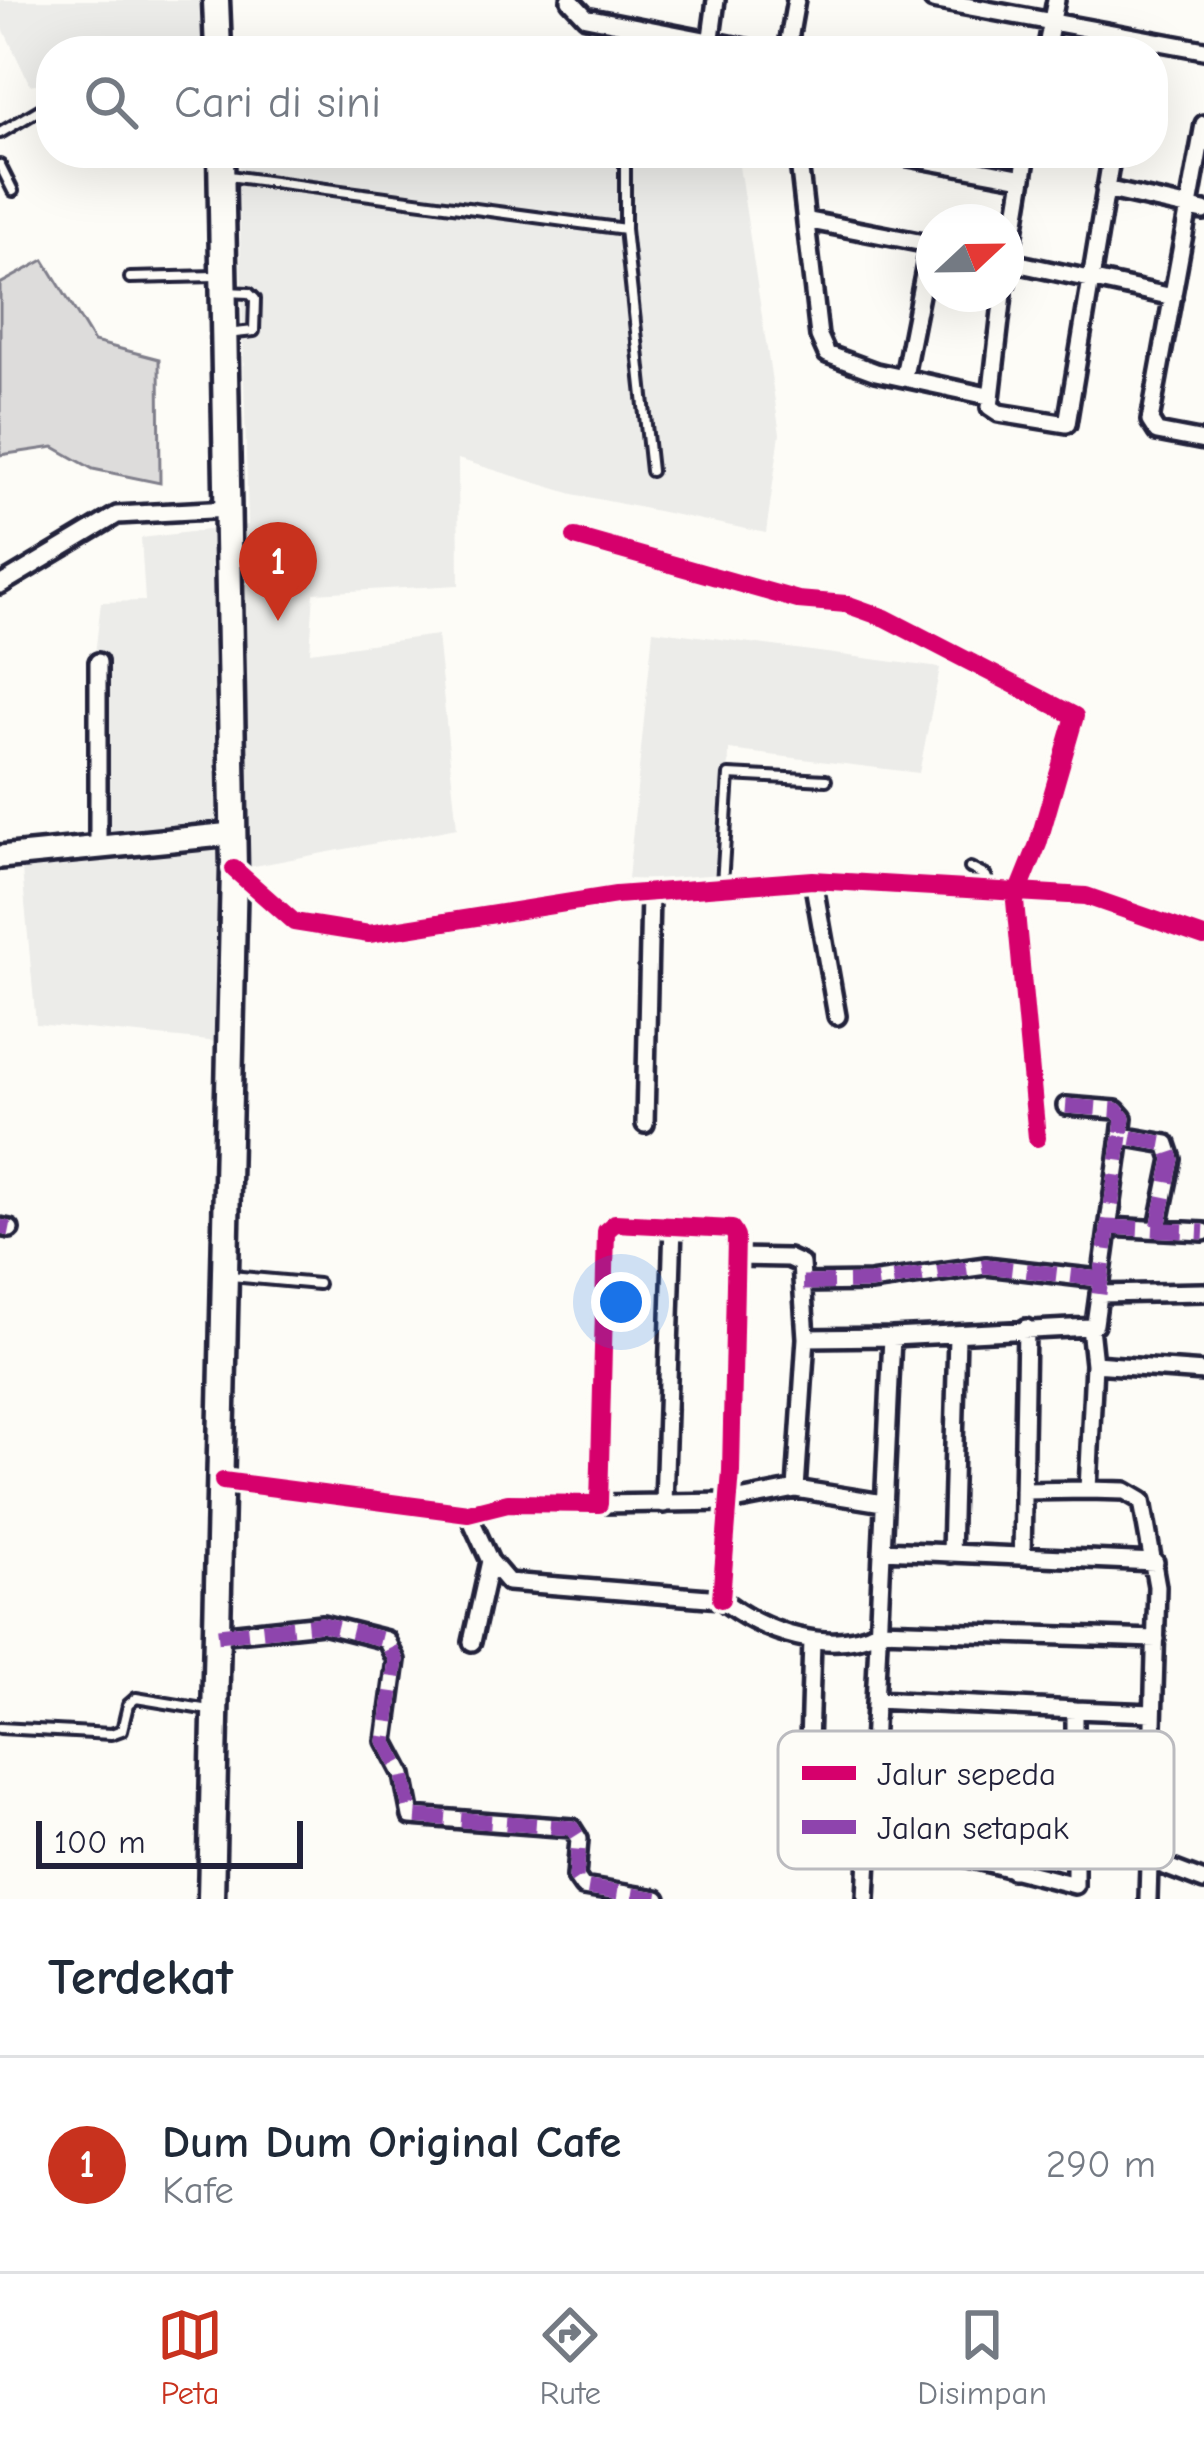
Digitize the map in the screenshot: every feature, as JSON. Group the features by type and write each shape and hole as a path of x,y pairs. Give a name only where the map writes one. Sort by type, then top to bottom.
{"main road":[{"path":"217,0 218,36"},
{"path":"211,1899 229,1276 233,853 222,168"}],"street":[{"path":"570,0 586,17 670,36"},
{"path":"711,36 716,0"},
{"path":"790,36 796,0"},
{"path":"934,0 1052,21 1104,36"},
{"path":"1049,36 1056,0"},
{"path":"1168,47 1204,50"},
{"path":"1204,124 1197,210 1173,297 1151,427 1204,441"},
{"path":"801,168 819,335 827,354 988,396"},
{"path":"969,168 1023,178"},
{"path":"1018,204 1025,168"},
{"path":"1001,312 988,396 998,413 1059,426 1072,419 1088,277 1109,168"},
{"path":"1105,189 1197,210"},
{"path":"810,221 916,242"},
{"path":"1024,265 1173,297"},
{"path":"904,376 918,312"},
{"path":"0,585 117,514 229,509"},
{"path":"575,537 797,600 846,604 885,618 1072,713 1077,722 1039,844 1017,890 1016,957 1037,1138"},
{"path":"98,662 98,848"},
{"path":"0,857 98,848 233,853 294,922 369,934 650,894 813,880 1086,896 1204,937"},
{"path":"813,880 837,1016"},
{"path":"645,1124 650,894"},
{"path":"1066,1106 1116,1110 1123,1118 1090,1327 1094,1364 1088,1490"},
{"path":"1121,1136 1170,1148 1158,1228"},
{"path":"599,1504 606,1232 615,1223 732,1229 729,1502 721,1599"},
{"path":"664,1504 673,1225"},
{"path":"1108,1228 1204,1232"},
{"path":"735,1258 796,1261 803,1283 806,1338 796,1489"},
{"path":"803,1283 870,1282 986,1266 1099,1287 1204,1292"},
{"path":"806,1338 957,1336 1090,1327"},
{"path":"1022,1556 1026,1328"},
{"path":"951,1554 957,1336"},
{"path":"875,1731 892,1337"},
{"path":"1094,1364 1204,1372"},
{"path":"223,1481 468,1513 508,1503 729,1502 796,1489 883,1503"},
{"path":"1023,1491 1125,1491 1142,1501 1155,1562 1152,1731"},
{"path":"468,1513 502,1579 517,1585 721,1599 737,1612 812,1640 847,1643 879,1630 1156,1639"},
{"path":"882,1550 1155,1562"},
{"path":"472,1642 490,1561"},
{"path":"218,1634 322,1624 386,1640 396,1660 385,1741 403,1775 411,1816 572,1828 579,1839 576,1877 583,1887 657,1899"},
{"path":"808,1731 812,1640"},
{"path":"876,1700 1152,1713"},
{"path":"1075,1710 1076,1731"},
{"path":"866,1899 868,1869"},
{"path":"1008,1869 1070,1885 1078,1882 1078,1869"},
{"path":"1148,1899 1149,1869"},
{"path":"1174,1869 1204,1881"}],"lane":[{"path":"0,133 36,112"},
{"path":"0,165 14,191"},
{"path":"246,168 626,230"},
{"path":"625,168 626,230 651,471"},
{"path":"130,278 223,284"},
{"path":"722,887 729,775 826,780"},
{"path":"970,868 986,876 991,891"},
{"path":"229,1276 317,1284"},
{"path":"0,1727 111,1734 122,1730 128,1705 136,1698 216,1711"}],"shaded area":[{"path":"0,0 201,0 205,36 36,36 36,84 30,85 0,22"},
{"path":"238,168 739,168 780,434 766,533 573,494 458,459 459,585 314,593 310,652 437,635 457,828 233,870 220,1042 36,1024 20,848 101,837 92,681 101,602 145,601 141,538 248,525"},
{"path":"44,260 94,342 159,359 160,483 93,469 54,447 0,455 0,284"},
{"path":"653,630 940,668 919,773 729,750 726,882 628,879"}],"marked path":[{"path":"1066,1106 1116,1110 1123,1118 1121,1136 1167,1144 1172,1159 1158,1228"},
{"path":"1099,1294 1121,1136"},
{"path":"0,1227 10,1229"},
{"path":"1108,1227 1204,1232"},
{"path":"803,1283 870,1282 986,1266 1099,1279"},
{"path":"218,1635 322,1624 386,1640 396,1660 385,1741 403,1775 411,1816 572,1828 579,1839 576,1877 583,1887 657,1899"}],"cycle path":[{"path":"575,537 798,600 846,604 885,618 1075,716 1038,844 1015,901 1037,1138"},
{"path":"234,869 294,922 369,934 616,895 813,880 1086,896 1204,937"},
{"path":"223,1481 468,1513 508,1503 599,1504 606,1231 615,1223 732,1229 736,1237 731,1471 721,1599"}],"place":[{"name":"Dum Dum Original Cafe","path":"278,621"}]}
